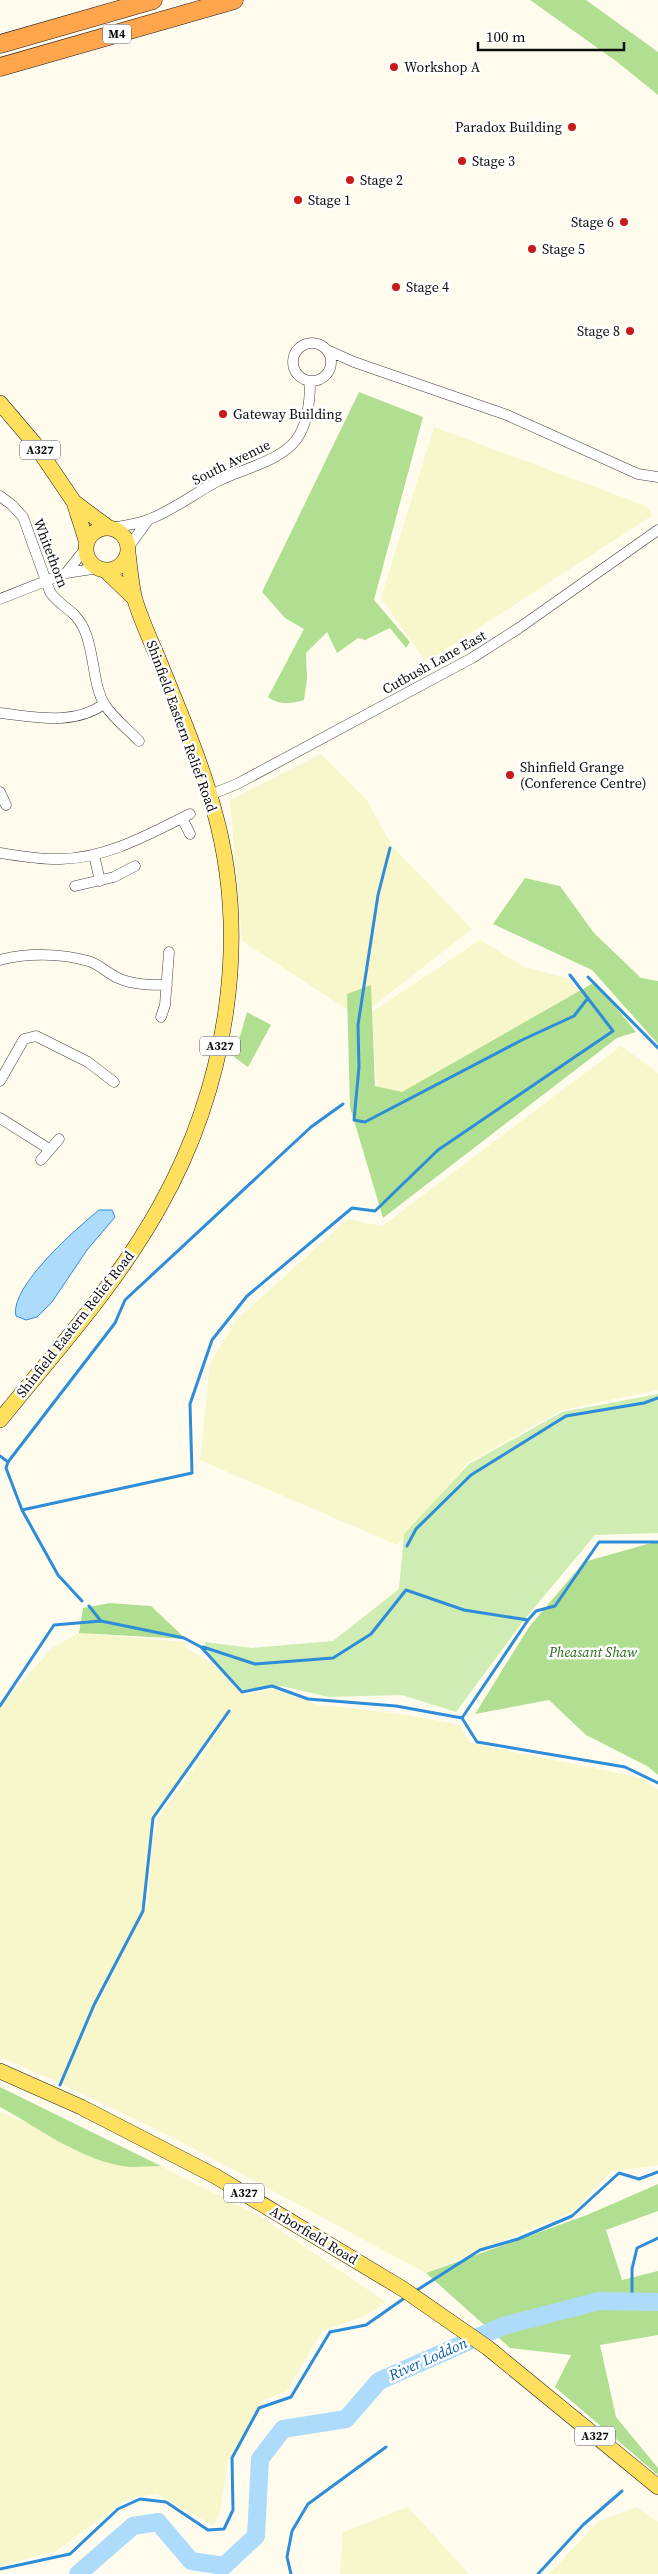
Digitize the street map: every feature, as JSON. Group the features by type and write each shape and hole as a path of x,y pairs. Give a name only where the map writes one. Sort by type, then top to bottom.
{"highway":[{"name":"M4","path":"0,44 153,0"},
{"name":"M4","path":"0,66 234,0"}],"main road":[{"name":"A327","path":"0,403 34,443 74,502 86,545"},
{"name":"A327","path":"74,502 111,528"},
{"path":"111,528 124,536 128,550 119,566 102,569 89,560 86,545 98,530 111,528"},
{"name":"Shinfield Eastern Relief Road","path":"0,1420 112,1280 152,1219 177,1171 209,1087 225,1021 229,971 230,917 227,875 210,795 134,598 128,550"},
{"name":"Shinfield Eastern Relief Road","path":"102,569 134,598"},
{"name":"Arborfield Road","path":"0,2071 65,2099 215,2176 427,2304 488,2348 658,2487"}],"street":[{"path":"327,350 331,360 330,369 322,379 310,382 301,378 294,370 293,360 296,351 310,343 316,343 354,362 470,401 638,474 658,477"},
{"path":"330,369 354,362"},
{"name":"South Avenue","path":"111,528 148,520 218,481 273,458 285,450 296,440 303,425 308,408 310,382"},
{"name":"Whitethorn","path":"0,496 23,517 33,549 55,600 69,607 83,627 93,655 104,704"},
{"name":"South Avenue","path":"128,550 148,520"},
{"name":"Cutbush Lane East","path":"210,795 237,784 472,658 519,628 658,530"},
{"path":"66,573 86,545"},
{"path":"0,599 66,573 102,569"},
{"path":"0,713 69,718 86,716 104,704 139,741"},
{"path":"0,792 6,805"},
{"path":"0,853 60,859 94,855 134,842 186,816 190,834"},
{"path":"94,855 100,881"},
{"path":"75,886 114,877 134,866"},
{"path":"161,1017 167,985 169,952"},
{"path":"0,960 14,956 73,958 90,962 118,978 132,982 167,985"},
{"path":"0,1081 24,1039 29,1036 36,1036 88,1062 114,1082"},
{"path":"0,1118 49,1149"},
{"path":"41,1160 59,1139"}],"shaded area":[{"path":"434,427 646,506 653,515 426,662 381,598"},
{"path":"321,754 366,799 392,846 472,929 359,1017 242,941 230,800"},
{"path":"480,940 525,967 566,978 580,991 402,1092 377,1088 372,1012"},
{"path":"621,1046 658,1073 658,1390 562,1410 468,1463 397,1545 200,1460 210,1363 236,1320 348,1219 382,1226"},
{"path":"79,1633 186,1642 186,1648 209,1661 244,1692 243,1695 274,1689 321,1706 408,1715 460,1725 470,1743 643,1778 658,1790 658,2165 610,2172 574,2211 426,2273 174,2138 60,2083 0,2057 0,1706 52,1648","holes":["237,1703 184,1783 158,1817 152,1845 148,1903 75,2051 143,1911 153,1818"]},
{"path":"0,2112 37,2127 77,2152 126,2165 161,2166 259,2216 386,2302 364,2316 322,2331 287,2391 264,2400 228,2462 220,2511 214,2526 157,2494 129,2498 56,2551 0,2566"},
{"path":"408,2507 469,2574 340,2574 343,2532"},
{"path":"636,2507 658,2522 658,2574 549,2574 598,2522"}],"green space":[{"path":"530,0 586,0 658,52 658,95 616,61"},
{"path":"359,392 423,417 374,600 410,642 406,648 390,628 365,640 358,638 337,653 327,632 306,653 307,679 304,700 281,703 268,697 304,629 285,618 262,592"},
{"path":"525,878 560,886 594,933 641,978 658,981 658,1044 592,970 493,924"},
{"path":"595,982 636,1032 617,1038 383,1218 350,1107 347,994 371,985 375,1086 402,1092"},
{"path":"247,1012 271,1025 248,1067 234,1057"},
{"path":"658,1394 658,1533 595,1535 524,1620 456,1712 402,1695 329,1697 281,1686 243,1690 205,1654 205,1642 252,1648 333,1641 399,1589 404,1534 469,1464 562,1412"},
{"name":"Pheasant Shaw","path":"658,1541 658,1775 647,1766 586,1735 549,1700 475,1714 529,1627 584,1562"},
{"path":"110,1603 151,1606 186,1639 79,1633 83,1608"},
{"path":"0,2087 161,2166 122,2166 105,2162 74,2149 0,2107"},
{"path":"658,2184 658,2211 606,2230 622,2280 658,2271 658,2335 600,2345 616,2417 658,2468 658,2475 555,2387 571,2355 510,2348 426,2273 587,2215"}],"water":[{"path":"99,1210 112,1210 115,1217 87,1250 52,1302 37,1317 26,1320 16,1316 17,1304 33,1274 61,1244"}],"waterway":[{"path":"390,848 378,895 358,1025 359,1067 354,1120 365,1122 522,1040 574,1016 588,998"},
{"path":"82,1601 58,1575 22,1510 192,1473 190,1404 212,1340 247,1296 352,1208 375,1211 438,1150 613,1031 570,975"},
{"path":"588,977 658,1048"},
{"path":"8,1462 115,1323 125,1300 311,1127 343,1104"},
{"path":"407,1546 416,1529 471,1475 566,1416 644,1403 658,1398"},
{"path":"0,1456 8,1462 6,1468 22,1510"},
{"path":"462,1718 528,1620 536,1611 555,1606 599,1542 658,1542"},
{"path":"203,1647 255,1664 333,1658 371,1634 406,1590 464,1610 528,1620"},
{"path":"89,1606 101,1621"},
{"path":"0,1706 54,1625 101,1621 184,1638 201,1647 242,1692 272,1686 308,1699 396,1706 462,1718 477,1742 625,1767 658,1783"},
{"path":"60,2085 94,2005 143,1911 153,1818 229,1711"},
{"path":"414,2292 480,2250 518,2239 572,2216 619,2173 639,2179 658,2172"},
{"path":"632,2302 632,2269 637,2248 658,2238"},
{"path":"0,2569 70,2554 118,2509 140,2499 166,2502 208,2530 224,2529 233,2510 232,2458 259,2408 291,2397 330,2332 366,2325 406,2297"},
{"name":"River Loddon","path":"78,2574 133,2526 158,2522 191,2561 224,2566 256,2536 260,2459 283,2429 346,2419 379,2381 503,2326 599,2301 658,2302"},
{"path":"291,2574 287,2557 292,2531 308,2504 386,2447"},
{"path":"538,2574 583,2525 622,2491"}],"place":[{"name":"Workshop A","path":"394,67"},
{"name":"Paradox Building","path":"572,127"},
{"name":"Stage 3","path":"462,161"},
{"name":"Stage 2","path":"350,180"},
{"name":"Stage 1","path":"298,200"},
{"name":"Stage 6","path":"624,222"},
{"name":"Stage 5","path":"532,249"},
{"name":"Stage 4","path":"396,287"},
{"name":"Stage 8","path":"630,331"},
{"name":"Gateway Building","path":"223,414"},
{"name":"Shinfield Grange (Conference Centre)","path":"510,775"}]}
